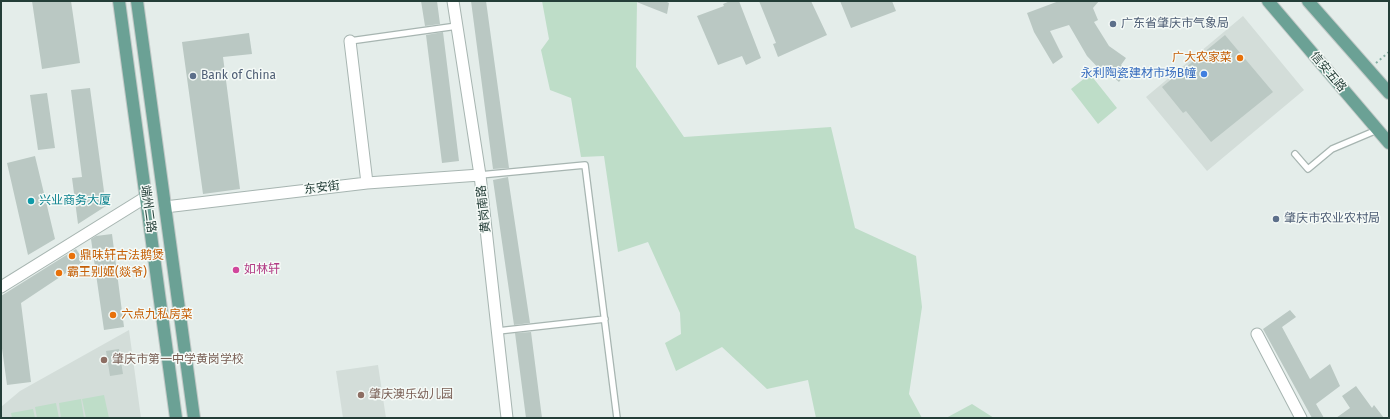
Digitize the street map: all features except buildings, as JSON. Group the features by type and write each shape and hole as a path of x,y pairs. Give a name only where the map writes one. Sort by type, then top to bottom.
{"main road":[{"name":"端州二路","path":"119,1 176,418"},
{"name":"端州二路","path":"137,1 194,418"},
{"name":"信安五路","path":"1268,1 1389,143"},
{"path":"1308,1 1389,93"},
{"path":"124,39 142,37"}],"street":[{"name":"黄岗南路","path":"453,1 480,175 507,418"},
{"path":"350,41 367,182"},
{"name":"东安街","path":"165,207 367,182 480,175"},
{"path":"1,287 146,197"},
{"path":"1257,334 1302,418"}],"lane":[{"path":"350,41 457,26"},
{"path":"1295,154 1308,169 1332,149 1377,130"},
{"path":"480,175 586,165 617,418"},
{"path":"498,332 605,319"}],"path":[{"path":"1368,70 1389,52"}],"shaded area":[{"path":"1243,16 1304,90 1207,171 1146,97"},
{"name":"肇庆市第一中学黄岗学校","path":"129,330 141,418 1,418 1,407 20,391"},
{"name":"肇庆澳乐幼儿园","path":"378,365 386,418 343,418 336,371"}],"green space":[{"path":"542,1 637,1 636,67 684,137 831,127 855,228 916,256 922,307 909,394 922,418 816,418 808,380 767,389 722,347 676,371 665,343 681,334 680,313 648,242 618,252 604,156 581,157 571,98 550,90 541,50 549,39"},
{"path":"1090,74 1117,108 1098,124 1071,89"},
{"path":"104,395 109,418 86,418 82,399"},
{"path":"81,399 84,418 61,418 59,403"},
{"path":"56,403 59,418 37,418 35,407"},
{"path":"972,404 994,418 946,418"},
{"path":"33,409 35,418 12,418 11,413"}],"place":[{"name":"广东省肇庆市气象局","path":"1113,24"},
{"name":"广大农家菜","path":"1240,58"},
{"name":"永利陶瓷建材市场B幢","path":"1204,74"},
{"name":"Bank of China","path":"193,76"},
{"name":"兴业商务大厦","path":"31,201"},
{"name":"肇庆市农业农村局","path":"1276,219"},
{"name":"鼎味轩古法鹅煲","path":"72,256"},
{"name":"如林轩","path":"236,270"},
{"name":"霸王别姬(燚爷)","path":"59,273"},
{"name":"六点九私房菜","path":"113,315"},
{"name":"肇庆市第一中学黄岗学校","path":"104,360"},
{"name":"肇庆澳乐幼儿园","path":"361,395"}]}
